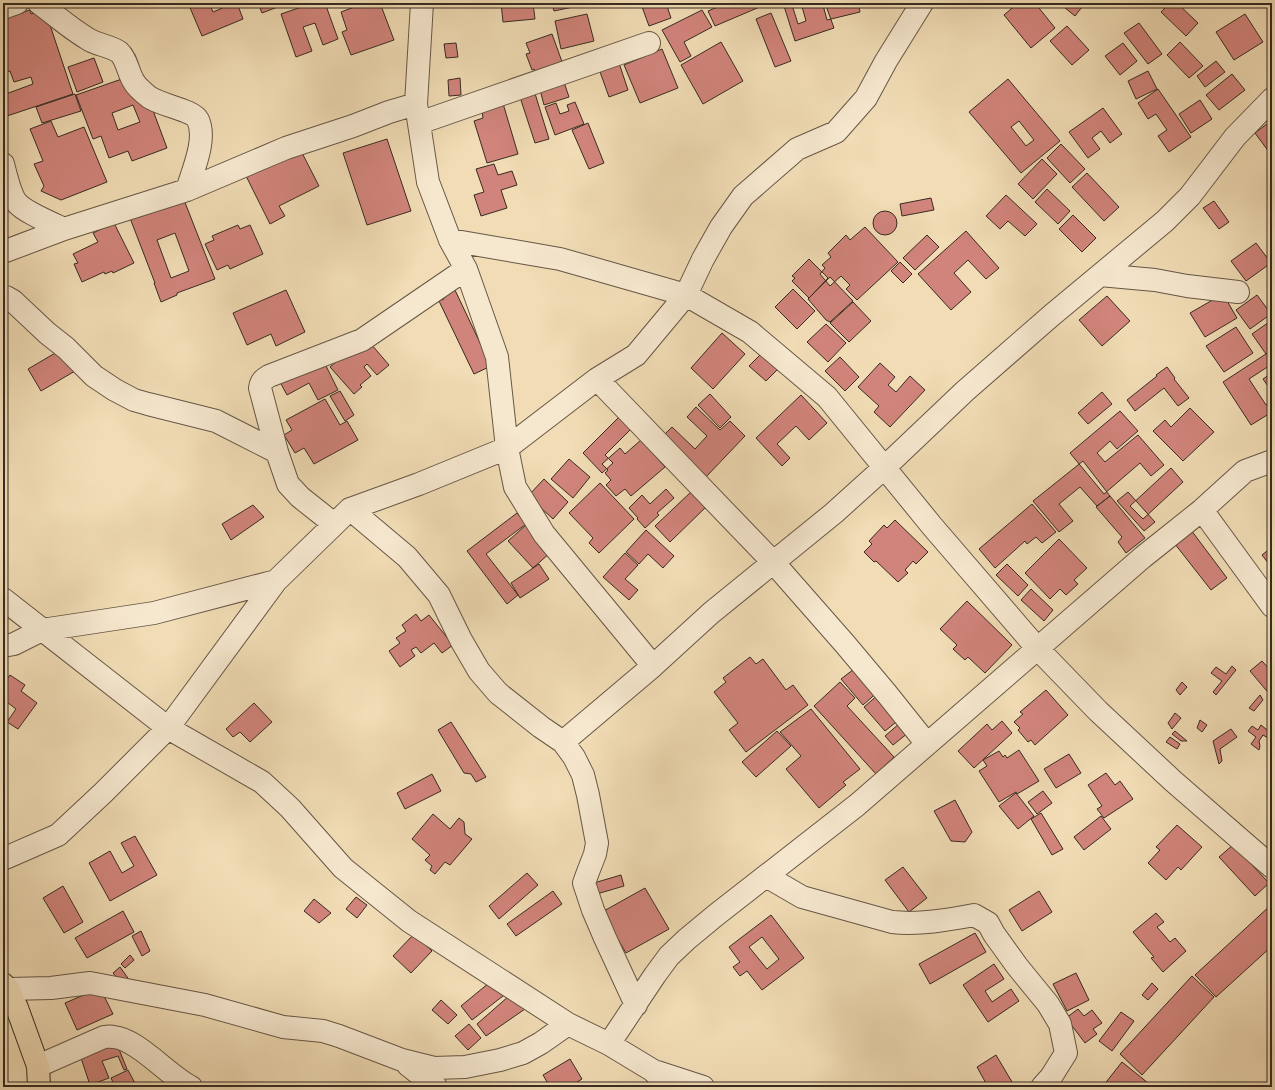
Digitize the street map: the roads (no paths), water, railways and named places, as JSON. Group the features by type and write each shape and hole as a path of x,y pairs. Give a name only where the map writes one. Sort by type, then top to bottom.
{"main road":[{"path":"5,986 18,1008 39,1076"}],"street":[{"path":"3,8 17,3"},
{"path":"39,3 88,39 99,45 118,51 122,55 134,82 149,97 196,116 201,130 201,143 186,190"},
{"path":"422,3 417,113 428,182 450,240 466,269 497,357 507,448 515,487 544,534 653,666"},
{"path":"3,859 58,835 103,793 168,728 276,581 350,509 420,484 507,448 597,379 636,355 686,295 703,259 721,227 743,196 797,149 836,132 866,98 886,61 922,3"},
{"path":"3,252 64,229 186,190 286,148 417,113 649,43"},
{"path":"563,742 653,666 711,613 834,512 885,467 965,391 1052,315 1165,221 1190,196 1235,137 1272,99"},
{"path":"3,164 17,203 28,211 64,229"},
{"path":"450,240 560,259 686,295 750,332 827,396 932,526 1037,648 1098,711 1173,781 1272,867"},
{"path":"334,524 300,497 288,484 277,452 260,383 263,379 362,340 466,269"},
{"path":"1100,275 1155,280 1187,286 1238,292"},
{"path":"3,296 13,301 47,333 66,348 94,376 115,390 141,402 216,421 277,452"},
{"path":"597,379 773,562 845,644 927,744"},
{"path":"609,1044 669,956 716,915 857,805 1037,648 1143,557 1202,510 1245,471 1272,461"},
{"path":"350,509 408,557 439,595 461,640 479,670 498,693 541,727 563,742 574,757 583,775 597,843 596,854 584,883 605,938 636,1005"},
{"path":"1202,510 1272,606"},
{"path":"3,646 14,644 42,630 154,613 276,581"},
{"path":"3,600 168,728 262,782 290,808 343,868 409,921 568,1024 609,1044 652,1070 670,1087"},
{"path":"766,876 802,897 892,922 923,922 957,919 974,915 988,923 1017,966 1048,1004 1060,1024 1066,1053 1051,1077 1042,1087"},
{"path":"5,986 51,988 90,983 205,1005 283,1027 323,1031 402,1060 434,1068 465,1067 500,1060 523,1053 541,1043 568,1024"},
{"path":"39,1076 104,1037 114,1036 127,1041 191,1087"},
{"path":"402,1060 436,1087"},
{"path":"652,1070 703,1087"}]}
